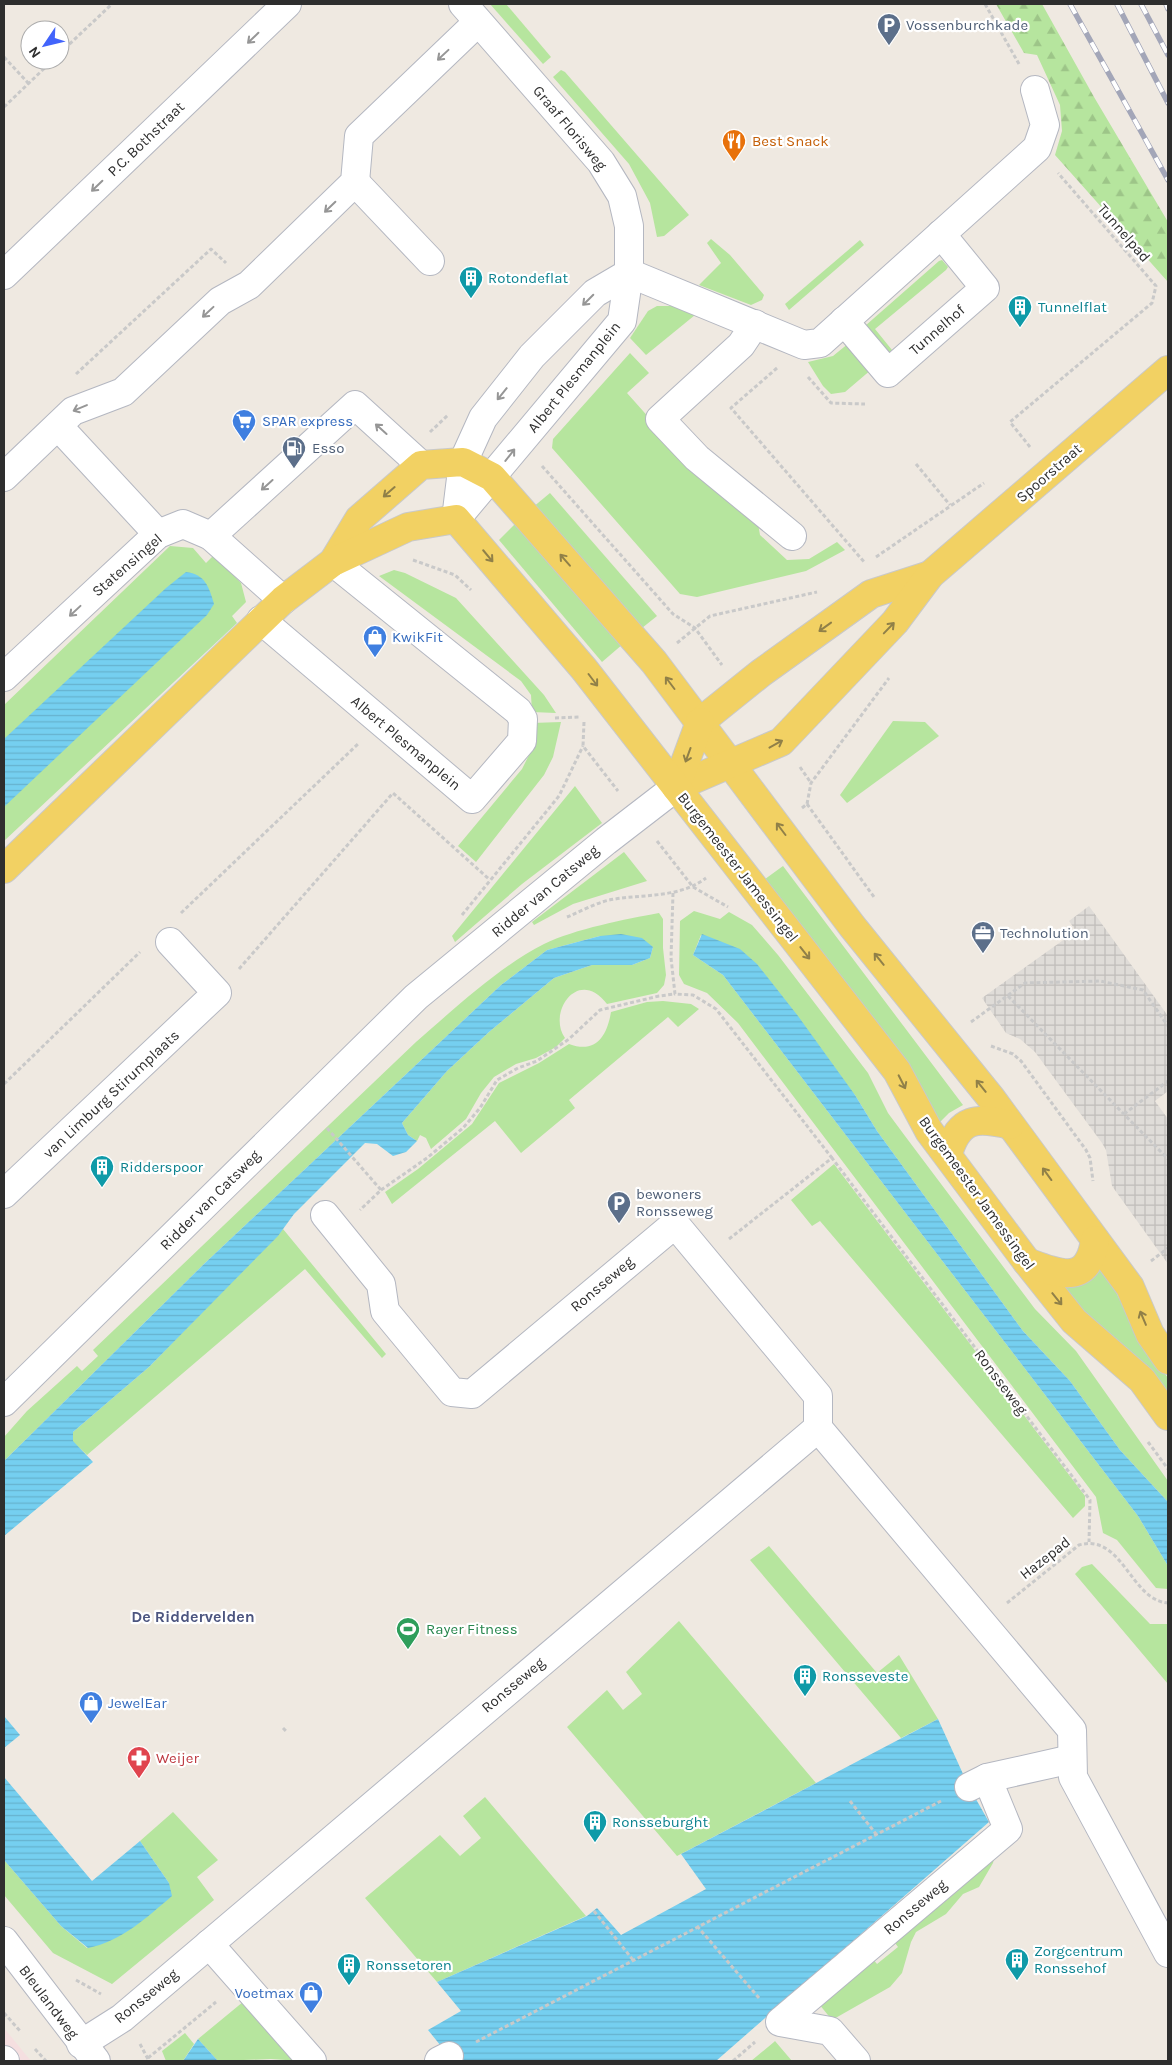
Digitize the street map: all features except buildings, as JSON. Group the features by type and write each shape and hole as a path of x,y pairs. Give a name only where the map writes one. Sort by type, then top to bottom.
{"main road":[{"name":"Spoorstraat","path":"732,765 781,742 896,622 930,575 1168,370"},
{"path":"333,562 359,519 421,465 463,462 492,477 654,662 852,926 1010,1124 1130,1287 1150,1334 1168,1360"},
{"path":"4,869 283,600 333,562 408,527 456,519 584,669 676,787"},
{"name":"Spoorstraat","path":"700,722 761,673 871,594 930,575"},
{"path":"676,787 700,722"},
{"path":"676,787 732,765"},
{"name":"Burgemeester Jamessingel","path":"676,787 896,1071 929,1131 948,1154 1026,1262 1074,1321 1142,1380 1168,1416"},
{"path":"948,1154 958,1132 968,1122 985,1119 1010,1124"},
{"path":"1026,1262 1058,1274 1071,1275 1087,1266 1093,1254 1095,1240"}],"street":[{"name":"P.C. Bothstraat","path":"4,274 287,4"},
{"path":"4,477 73,411 123,392 220,300 249,285 355,182 359,136 470,13"},
{"name":"Graaf Florisweg","path":"470,13 601,162 622,196 629,226 629,273"},
{"path":"456,519 463,462 483,418 532,356 595,293 629,273 804,345 820,343 1037,148 1045,125 1035,90"},
{"path":"355,182 430,261"},
{"name":"Tunnelhof","path":"844,321 888,373 985,288 941,234"},
{"name":"Albert Plesmanplein","path":"456,519 622,321 629,273"},
{"path":"755,324 741,345 660,419 697,458 792,536"},
{"path":"211,536 355,405 421,465"},
{"path":"58,426 158,534"},
{"name":"Statensingel","path":"4,677 158,534 183,524 211,536 283,600"},
{"name":"Albert Plesmanplein","path":"261,620 380,723 472,799 522,741 523,719 518,711 333,562"},
{"name":"Ridder van Catsweg","path":"4,1402 416,998 606,841 676,787"},
{"path":"173,930 217,993"},
{"name":"van Limburg Stirumplaats","path":"4,1194 217,993"},
{"name":"Ronsseweg","path":"88,2052 122,2018 818,1428 818,1396 675,1224 472,1394 452,1392 385,1311 381,1284 331,1223"},
{"path":"818,1428 1072,1730 1073,1777 1168,1953"},
{"path":"978,1782 1072,1759"},
{"name":"Ronsseweg","path":"776,2018 1008,1829 978,1782"},
{"name":"Bleulandweg","path":"4,1942 88,2052"},
{"path":"209,1944 312,2061"},
{"path":"776,2018 830,2031 856,2061"}],"path":[{"path":"70,44 112,4"},
{"path":"986,4 1013,54"},
{"path":"4,56 28,84"},
{"path":"4,107 43,70"},
{"name":"Tunnelpad","path":"1034,451 1010,422 1152,303 1156,286 1037,148"},
{"path":"72,378 211,249 249,285"},
{"path":"804,345 797,365 831,403 864,404"},
{"path":"804,345 731,408 866,564 992,478"},
{"name":"Albert Plesmanplein","path":"518,444 538,461 673,614 695,628 710,616 819,591"},
{"path":"916,464 950,505"},
{"path":"380,541 398,555 455,575 473,591"},
{"path":"807,804 812,783 894,672"},
{"path":"577,711 584,717"},
{"path":"173,930 380,723"},
{"path":"460,917 560,796 583,746"},
{"path":"217,993 392,793 490,880"},
{"name":"Ridder van Catsweg","path":"560,920 613,899 673,893 693,888"},
{"path":"331,1223 427,1158 463,1128 480,1108 497,1080 518,1068 537,1061 569,1039 600,1010 658,996 675,994 671,958 673,893"},
{"path":"4,1084 142,951"},
{"path":"967,1025 1026,983 1100,981 1143,990 1168,1026"},
{"name":"Ronsseweg","path":"675,994 692,996 716,1009 832,1158 1090,1500 1090,1542"},
{"path":"1008,996 1168,1159"},
{"path":"1124,1114 1168,1081"},
{"path":"333,1134 381,1190"},
{"path":"703,1260 832,1158"},
{"path":"1148,1263 1168,1248"},
{"name":"Hazepad","path":"983,1622 1079,1545 1090,1542 1102,1546 1111,1553 1146,1595 1155,1600 1168,1603"},
{"path":"283,1728 287,1732"},
{"path":"444,2059 697,1926 978,1782"},
{"path":"850,1801 876,1834"},
{"path":"594,1911 633,1960"},
{"path":"697,1926 776,2018"},
{"path":"148,2058 242,1981"}],"shaded area":[{"path":"1089,906 1168,1016 1168,1091 1155,1101 1168,1119 1168,1264 1112,1186 1106,1150 1102,1143 1035,1052 1020,1039 1006,1033 982,998 1076,931 1069,921"},
{"path":"4,2028 31,2061 4,2061"}],"green space":[{"path":"490,4 506,4 551,57 543,64"},
{"path":"996,4 1042,4 1094,97 1168,222 1168,282 1055,155 1062,131 1060,105 1037,55 1024,53"},
{"path":"561,70 565,72 689,215 664,236 657,237 650,203 629,164 553,77"},
{"path":"711,239 730,255 764,295 762,300 751,305 699,285 721,263 707,243"},
{"path":"860,240 864,245 789,310 785,304"},
{"path":"942,260 948,267 946,270 875,329 892,350 887,354 865,326"},
{"path":"657,306 673,306 695,315 646,355 630,338 648,311"},
{"path":"849,343 872,369 845,392 831,394 823,386 808,362 833,356"},
{"path":"630,353 649,373 627,393 692,466 757,518 760,535 787,560 809,559 837,542 845,550 806,571 697,597 680,594 552,448 553,439"},
{"path":"550,493 657,616 637,632 532,508"},
{"path":"517,522 623,644 602,662 499,540"},
{"path":"170,546 193,548 206,563 214,555 241,583 246,602 232,616 237,623 4,841 4,705"},
{"path":"394,570 405,573 456,598 544,695 556,713 532,712 531,695 521,681 379,576"},
{"path":"893,721 925,722 939,736 847,803 840,795"},
{"path":"561,722 553,757 544,775 476,862 458,846 522,769 530,753 532,723"},
{"path":"575,786 602,823 522,884 455,942 452,936"},
{"path":"624,852 647,881 573,904 534,925 532,922"},
{"path":"783,866 963,1105 949,1113 934,1128 761,882"},
{"path":"694,911 720,919 729,912 752,925 778,955 868,1073 888,1113 905,1136 1035,1309 1076,1351 1168,1481 1168,1502 1120,1450 1070,1381 1023,1331 877,1131 855,1095 701,935 693,955 723,975 1138,1516 1168,1566 1168,1589 1156,1588 1117,1540 1103,1533 1096,1497 738,1023 707,993 684,984 679,975 680,921"},
{"path":"659,913 663,919 663,948 666,975 664,985 657,993 607,1004 596,994 586,990 576,991 568,997 563,1006 560,1028 565,1038 556,1047 536,1058 516,1064 494,1077 481,1093 466,1119 431,1149 426,1138 420,1135 417,1141 408,1135 402,1123 447,1071 489,1032 554,978 592,965 632,965 650,958 653,947 600,936 547,950 501,985 205,1263 4,1461 4,1437 27,1411 77,1366 82,1371 98,1356 93,1350 416,1042 462,1002 494,976 527,953 544,944 585,929"},
{"path":"663,1001 691,1004 699,1009 678,1027 668,1017 569,1100 575,1108 521,1153 495,1121 392,1204 385,1192 418,1169 472,1124 499,1083 539,1063 569,1044 586,1047 593,1045 599,1041 607,1029 611,1012 647,1002"},
{"path":"834,1164 1085,1496 1085,1506 1073,1518 820,1221 812,1226 791,1200"},
{"path":"283,1229 386,1354 382,1358 305,1269 87,1455 72,1441 73,1432 149,1367"},
{"path":"1103,1267 1141,1341 1168,1378 1168,1402 1081,1312 1056,1282"},
{"path":"769,1546 877,1673 899,1655 938,1719 901,1738 750,1560"},
{"path":"1092,1564 1150,1624 1168,1624 1168,1684 1075,1574 1082,1567"},
{"path":"679,1621 816,1783 677,1856 567,1727 607,1690 623,1710 642,1694 626,1672"},
{"path":"485,1797 586,1916 437,1982 365,1898 440,1835 460,1856 481,1838 463,1816"},
{"path":"173,1812 218,1860 197,1877 214,1900 112,1984 53,1953 4,1895 4,1860 61,1926 87,1948 169,1883 140,1841"},
{"path":"995,1854 993,1863 979,1887 963,1894 946,1914 916,1932 911,1942 902,1973 890,1987 832,2020 819,2004 872,1958 877,1964 898,1947 893,1940"},
{"path":"249,1997 301,2061 271,2059 218,2061 198,2039"},
{"path":"185,2033 194,2044 183,2061 166,2061 162,2051"},
{"path":"774,2042 792,2061 751,2061"}],"water":[{"path":"186,572 198,575 208,587 214,604 207,615 4,807 4,739 166,588"},
{"path":"621,934 642,938 653,947 650,958 632,965 592,965 554,978 489,1032 447,1071 402,1123 408,1135 417,1141 406,1152 393,1156 377,1144 365,1143 294,1214 278,1236 149,1367 73,1432 73,1441 93,1462 4,1536 4,1461 205,1263 501,985 547,950 600,936"},
{"path":"702,934 740,949 757,964 798,1016 855,1095 877,1131 1023,1331 1070,1381 1120,1450 1168,1502 1168,1566 1138,1516 723,975 693,955"},
{"path":"4,1716 20,1735 4,1748"},
{"path":"938,1719 969,1787 989,1822 716,2061 453,2061 428,2030 461,2011 437,1982 587,1916 597,1908 621,1935 706,1889 681,1854"},
{"path":"4,1777 92,1881 140,1841 169,1883 172,1896 133,1928 112,1940 88,1948 61,1926 4,1860"},
{"path":"198,2039 218,2061 183,2061"}],"railway":[{"path":"1070,4 1168,180"},
{"path":"1117,4 1168,103"},
{"path":"1141,4 1168,55"},
{"path":"1166,4 1168,9"}],"place":[{"name":"Vossenburchkade","path":"889,46"},
{"name":"Best Snack","path":"734,162"},
{"name":"Rotondeflat","path":"471,299"},
{"name":"Tunnelflat","path":"1020,328"},
{"name":"SPAR express","path":"244,442"},
{"name":"Esso","path":"294,469"},
{"name":"KwikFit","path":"375,658"},
{"name":"Technolution","path":"983,954"},
{"name":"Ridderspoor","path":"102,1188"},
{"name":"bewoners Ronsseweg","path":"619,1224"},
{"name":"Rayer Fitness","path":"408,1650"},
{"name":"Ronsseveste","path":"805,1697"},
{"name":"JewelEar","path":"91,1724"},
{"name":"Weijer","path":"139,1779"},
{"name":"Ronsseburght","path":"595,1843"},
{"name":"Zorgcentrum Ronssehof","path":"1017,1981"},
{"name":"Ronssetoren","path":"349,1986"},
{"name":"Voetmax","path":"311,2014"}],"district":[{"name":"De Riddervelden","path":"193,1616"}]}
